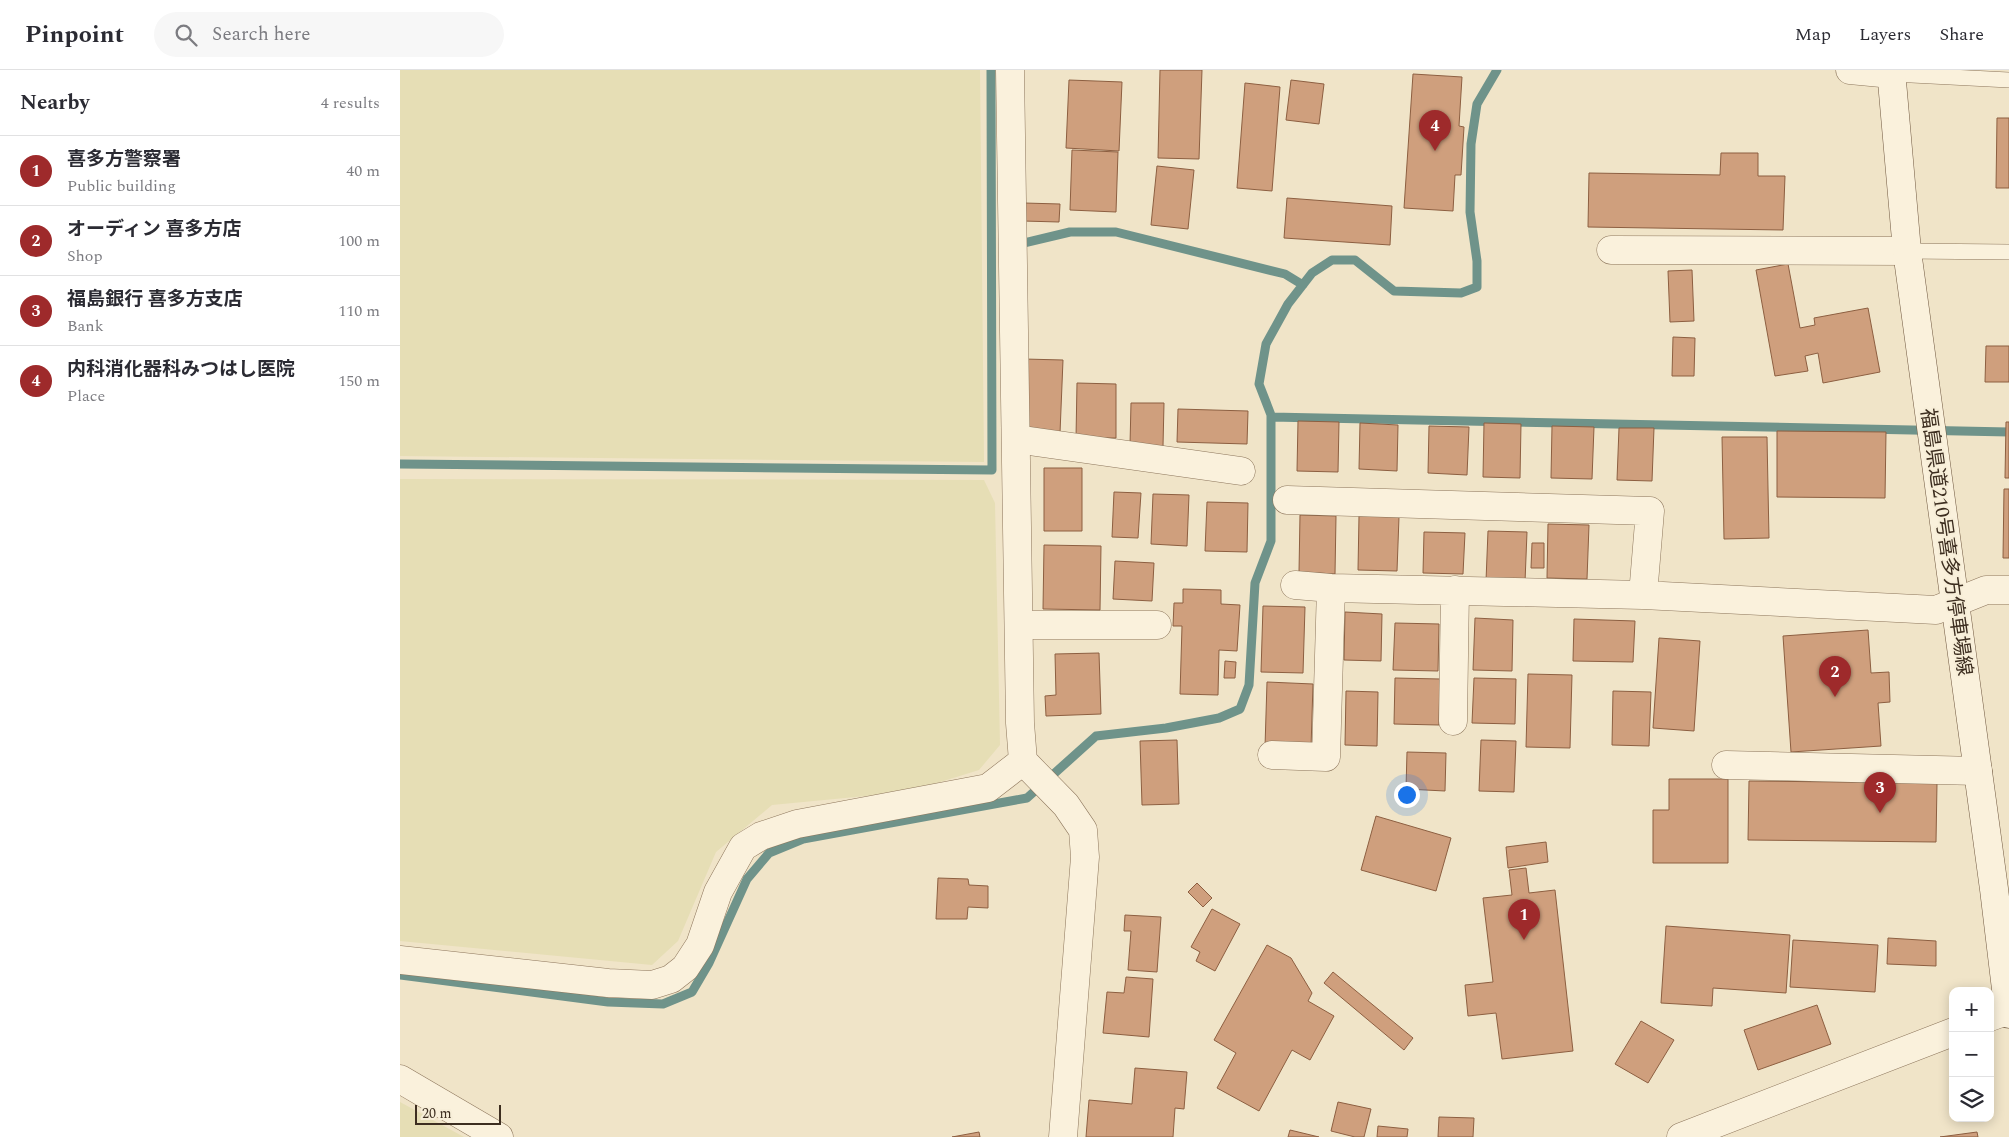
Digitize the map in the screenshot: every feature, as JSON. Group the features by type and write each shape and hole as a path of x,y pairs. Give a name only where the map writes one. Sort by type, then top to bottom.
{"street":[{"path":"1010,70 1020,723 1027,766 1066,805 1083,830 1086,857 1063,1137"},
{"path":"1850,70 1891,72"},
{"name":"福島県道210号喜多方停車場線","path":"1891,72 1907,251 1978,771 2004,1013"},
{"path":"1611,250 1907,251"},
{"path":"1016,439 1241,471"},
{"path":"1287,500 1650,511 1643,596"},
{"path":"1295,585 1331,588 1643,596 1936,610 1986,590 2009,590"},
{"path":"1272,755 1326,757 1331,588"},
{"path":"1453,721 1455,590"},
{"path":"1019,624 1157,625"},
{"path":"1726,765 1978,771"},
{"path":"400,960 608,983 652,985 671,979 684,968 700,945 718,892 743,847 761,836 797,824 988,788 1027,766"},
{"path":"1681,1137 1949,1034"},
{"path":"400,1079 499,1137"}],"lane":[{"path":"1891,72 2009,80"},
{"path":"1907,251 2009,252"}],"shaded area":[{"path":"400,70 980,70 984,462 400,456"},
{"path":"400,479 984,480 995,503 1000,745 979,770 908,792 772,805 716,852 678,941 652,965 400,941"},
{"path":"400,1102 464,1137 400,1137"}],"building":[{"path":"1160,70 1202,70 1199,159 1158,158"},
{"path":"1413,74 1462,77 1459,126 1464,127 1461,175 1455,175 1453,211 1404,208"},
{"path":"1069,80 1122,82 1119,151 1066,148"},
{"path":"1291,80 1324,84 1319,124 1286,120"},
{"path":"1245,83 1280,87 1272,191 1237,188"},
{"path":"1997,118 2009,118 2009,188 1996,188"},
{"path":"1072,150 1118,152 1116,212 1070,210"},
{"path":"1721,153 1758,153 1758,176 1785,176 1783,230 1588,227 1589,173 1720,175"},
{"path":"1157,166 1194,170 1188,229 1151,225"},
{"path":"1287,198 1392,206 1390,245 1284,238"},
{"path":"1024,203 1060,204 1059,222 1023,221"},
{"path":"1788,264 1800,328 1815,325 1814,318 1868,308 1880,372 1823,383 1818,353 1805,356 1808,371 1775,376 1756,270"},
{"path":"1692,270 1694,321 1670,322 1668,271"},
{"path":"1673,337 1695,338 1694,376 1672,376"},
{"path":"1986,346 2009,346 2009,382 1985,382"},
{"path":"1024,359 1063,360 1060,433 1022,432"},
{"path":"1077,383 1116,384 1116,438 1076,438"},
{"path":"1131,403 1164,403 1163,446 1130,445"},
{"path":"1178,409 1248,411 1247,444 1177,442"},
{"path":"1298,421 1339,422 1338,472 1297,471"},
{"path":"2006,422 2009,422 2009,478 2005,478"},
{"path":"1360,423 1398,425 1397,471 1359,469"},
{"path":"1484,423 1521,424 1520,478 1483,477"},
{"path":"1429,426 1469,427 1467,475 1428,473"},
{"path":"1552,426 1594,427 1592,479 1551,478"},
{"path":"1619,428 1654,428 1652,481 1617,480"},
{"path":"1777,431 1886,432 1885,498 1777,497"},
{"path":"1722,437 1767,437 1769,538 1724,539"},
{"path":"1044,468 1082,468 1082,531 1044,531"},
{"path":"2004,489 2009,489 2009,558 2003,558"},
{"path":"1114,492 1141,493 1138,538 1112,537"},
{"path":"1153,494 1189,495 1187,546 1151,544"},
{"path":"1207,502 1248,503 1247,552 1205,551"},
{"path":"1300,515 1336,516 1335,574 1299,572"},
{"path":"1359,516 1399,517 1397,571 1358,570"},
{"path":"1548,524 1589,525 1587,579 1547,578"},
{"path":"1488,531 1527,532 1525,582 1486,581"},
{"path":"1424,532 1465,533 1463,574 1423,573"},
{"path":"1532,543 1544,543 1544,568 1531,568"},
{"path":"1044,545 1101,546 1100,610 1043,609"},
{"path":"1115,561 1154,563 1152,601 1113,599"},
{"path":"1183,589 1221,590 1221,604 1240,605 1237,651 1219,650 1218,695 1180,694 1182,626 1173,626 1174,603 1183,603"},
{"path":"1263,606 1305,607 1303,673 1261,672"},
{"path":"1345,612 1382,614 1381,661 1344,660"},
{"path":"1475,618 1513,620 1512,671 1473,670"},
{"path":"1574,619 1635,621 1633,662 1573,661"},
{"path":"1395,623 1439,624 1438,671 1393,670"},
{"path":"1868,630 1871,673 1889,672 1890,702 1878,703 1881,746 1791,752 1783,636"},
{"path":"1659,638 1700,641 1694,731 1653,728"},
{"path":"1099,653 1101,714 1046,716 1045,696 1056,695 1055,654"},
{"path":"1225,661 1236,662 1235,678 1224,678"},
{"path":"1528,674 1572,675 1570,748 1526,747"},
{"path":"1395,678 1440,679 1439,725 1394,724"},
{"path":"1474,678 1516,679 1515,724 1472,723"},
{"path":"1267,682 1313,684 1311,748 1265,747"},
{"path":"1346,691 1378,692 1377,746 1345,745"},
{"path":"1613,691 1651,692 1649,746 1612,745"},
{"path":"1177,740 1179,804 1142,805 1140,741"},
{"path":"1481,740 1516,741 1514,792 1479,791"},
{"path":"1407,752 1446,753 1445,791 1406,789"},
{"path":"1669,779 1728,779 1728,863 1653,863 1653,810 1669,810"},
{"path":"1749,781 1937,783 1936,842 1748,840"},
{"path":"1376,816 1451,838 1436,891 1361,870"},
{"path":"1546,842 1548,862 1508,868 1506,847"},
{"path":"1526,868 1529,893 1555,890 1573,1051 1502,1059 1496,1013 1468,1016 1465,985 1493,982 1483,898 1512,895 1509,870"},
{"path":"938,878 968,879 969,885 988,886 988,908 968,907 967,919 936,919"},
{"path":"1197,883 1212,898 1203,907 1188,892"},
{"path":"1212,909 1240,924 1215,971 1196,961 1200,952 1191,947"},
{"path":"1125,915 1161,917 1157,972 1128,970 1131,931 1124,931"},
{"path":"1666,926 1790,935 1786,993 1713,988 1712,1006 1661,1003"},
{"path":"1888,938 1936,941 1936,966 1887,964"},
{"path":"1793,940 1878,945 1875,992 1790,987"},
{"path":"1267,945 1291,958 1312,993 1308,1001 1334,1016 1310,1060 1292,1050 1259,1111 1217,1088 1236,1053 1214,1040"},
{"path":"1333,972 1413,1038 1404,1050 1324,983"},
{"path":"1126,977 1153,979 1149,1037 1103,1033 1107,992 1124,993"},
{"path":"1817,1005 1831,1044 1758,1070 1744,1030"},
{"path":"1641,1021 1674,1040 1648,1083 1615,1064"},
{"path":"1135,1068 1187,1072 1184,1109 1175,1108 1173,1137 1086,1137 1089,1100 1132,1104"},
{"path":"1338,1102 1371,1109 1364,1137 1355,1137 1331,1131"},
{"path":"1439,1117 1474,1118 1473,1137 1438,1137"},
{"path":"1378,1126 1408,1129 1407,1137 1377,1137"},
{"path":"1290,1130 1319,1137 1288,1137"},
{"path":"979,1132 980,1137 952,1137"},
{"path":"1977,1132 1978,1137 1940,1137"}],"waterway":[{"path":"400,464 992,470 991,70"},
{"path":"400,975 608,1002 663,1004 692,992 709,963 747,879 769,853 803,839 1027,798 1096,736 1166,728 1219,718 1240,709 1249,685 1255,583 1271,541 1271,415 1259,384 1266,344 1288,304 1312,273 1332,260 1355,260 1394,291 1461,293 1477,287 1477,261 1470,212 1471,144 1477,104 1497,70"},
{"path":"1015,245 1070,232 1116,232 1285,274 1303,285"},
{"path":"1271,417 2009,432"}],"place":[{"name":"内科消化器科みつはし医院","path":"1435,151"},
{"name":"オーディン 喜多方店","path":"1835,697"},
{"name":"福島銀行 喜多方支店","path":"1880,813"},
{"name":"喜多方警察署","path":"1524,940"}]}
